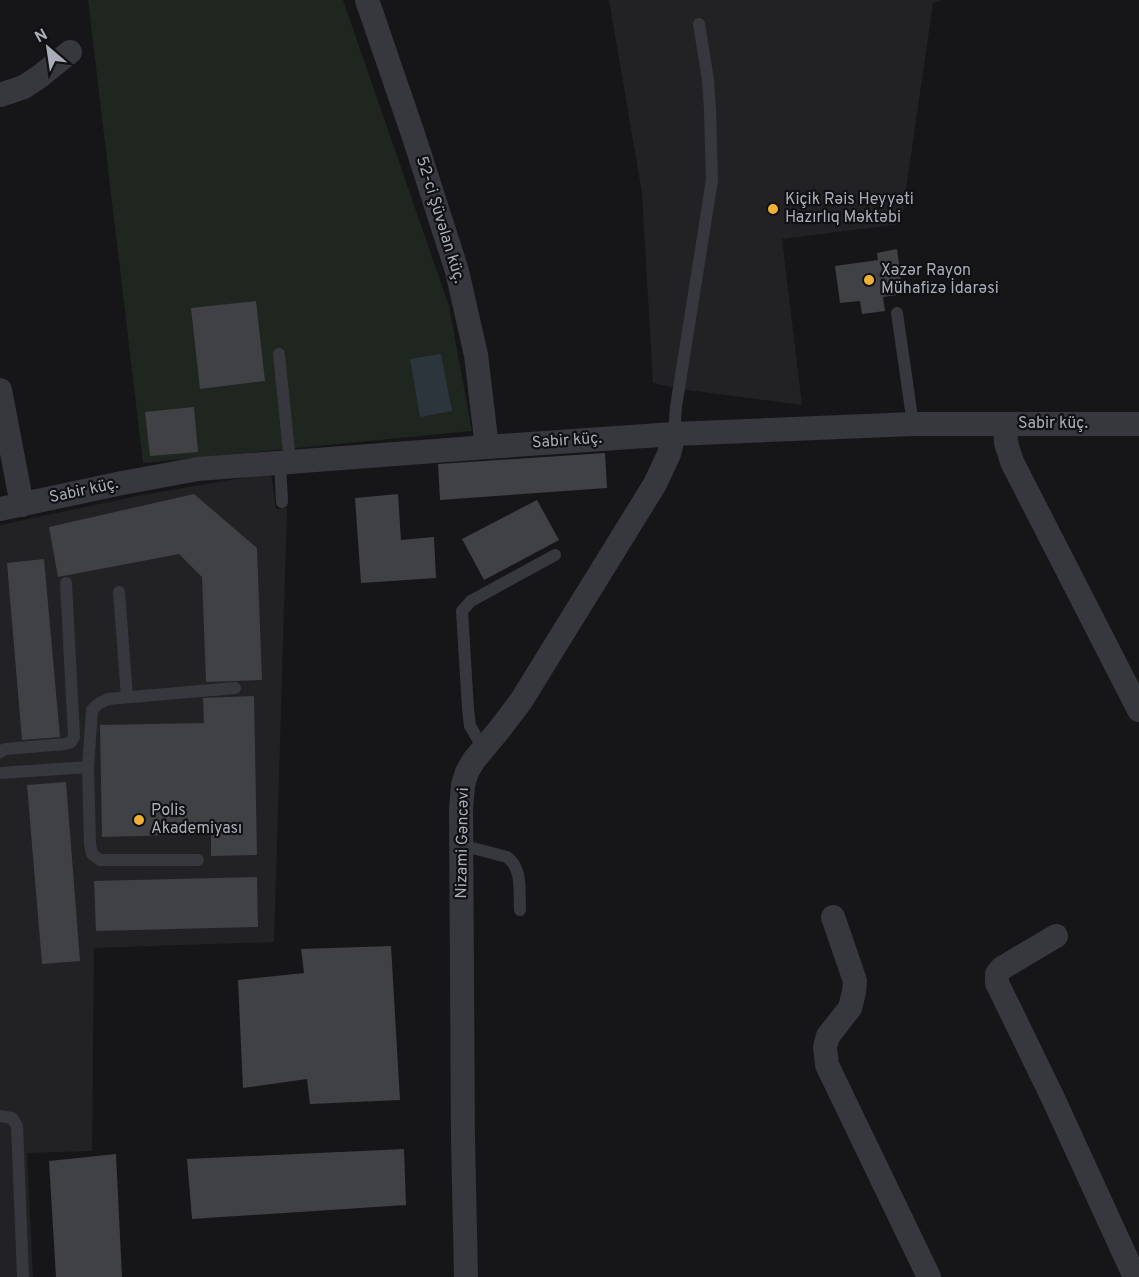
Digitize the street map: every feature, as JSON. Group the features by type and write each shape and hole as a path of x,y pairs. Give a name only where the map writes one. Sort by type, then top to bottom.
{"street":[{"name":"52-ci Şüvəlan küç.","path":"367,0 457,271 476,355 487,447"},
{"path":"0,95 24,87 70,52"},
{"path":"0,390 11,507"},
{"name":"Sabir küç.","path":"11,507 198,469 487,447 674,434 913,424 1139,424"},
{"path":"1005,424 1006,443 1012,462 1139,710"},
{"name":"Nizami Gəncəvi","path":"466,1277 462,1127 461,809 463,785 467,772 483,748 521,701 655,484 669,454 674,434"},
{"path":"833,917 855,981 850,1008 828,1036 825,1047 827,1065 929,1277"},
{"path":"1056,936 1002,968 997,974 997,983 1135,1277"}],"lane":[{"path":"674,434 712,180 708,80 699,24"},
{"path":"897,313 913,424"},
{"path":"279,354 285,462 282,502"},
{"path":"483,748 471,726 468,709 462,611 471,601 555,555"},
{"path":"0,752 5,749 65,744 71,742 74,737 66,583"},
{"path":"119,592 127,697"},
{"path":"198,860 100,860 92,854 87,767 92,710 108,699 235,688"},
{"path":"0,773 87,767"},
{"path":"461,845 507,857 513,861 518,870 520,910"},
{"path":"0,1116 12,1118 17,1126 23,1277"}],"shaded area":[{"path":"88,0 343,0 449,306 472,431 143,463"},
{"name":"Kiçik Rəis Heyyəti Hazırlıq Məktəbi","path":"609,0 942,0 933,3 901,224 782,239 802,405 680,389 653,383 642,193"},
{"path":"441,354 452,411 420,417 410,359"},
{"name":"Polis Akademiyası","path":"271,473 276,509 287,508 274,942 94,948 92,1151 27,1153 33,1277 0,1277 0,525 142,495"}],"building":[{"name":"Xəzər Rayon Mühafizə İdarəsi","path":"897,249 903,294 883,297 885,311 862,314 860,301 840,303 835,266 878,260 877,253"},
{"path":"256,301 265,381 200,389 191,308"},
{"path":"194,407 198,452 150,456 145,412"},
{"path":"605,453 607,488 440,500 438,464"},
{"path":"194,494 257,548 262,680 206,682 202,577 179,554 58,577 49,527"},
{"path":"398,494 401,540 434,537 436,578 361,583 355,498"},
{"path":"537,500 559,540 484,580 462,539"},
{"path":"44,559 60,737 22,740 7,563"},
{"path":"254,696 257,855 211,856 211,834 102,837 100,725 204,723 203,698"},
{"path":"66,782 80,961 42,964 27,785"},
{"path":"257,877 258,927 96,931 94,881"},
{"path":"391,946 400,1100 310,1104 307,1079 243,1088 238,980 304,973 301,949"},
{"path":"404,1149 406,1205 192,1219 187,1159"},
{"path":"116,1154 122,1277 56,1277 49,1161"}],"place":[{"name":"Kiçik Rəis Heyyəti Hazırlıq Məktəbi","path":"773,209"},
{"name":"Xəzər Rayon Mühafizə İdarəsi","path":"869,280"},
{"name":"Polis Akademiyası","path":"139,820"}]}
